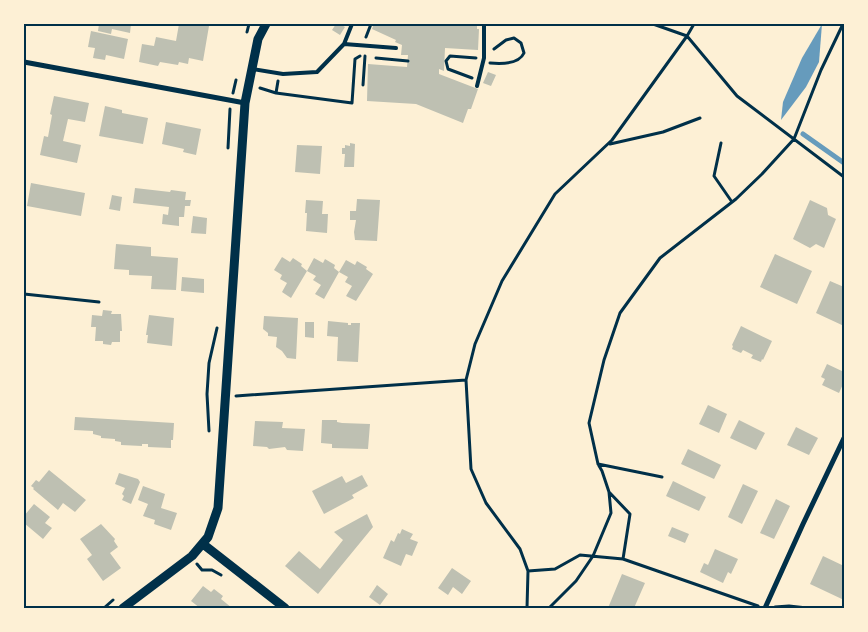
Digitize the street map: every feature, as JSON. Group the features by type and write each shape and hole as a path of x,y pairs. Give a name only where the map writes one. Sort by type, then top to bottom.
{"street":[{"path":"123,608 192,556 203,544 214,523 218,508 245,103 258,40 266,24"},
{"path":"24,62 245,103"},
{"path":"766,608 844,438"},
{"path":"203,544 285,608"}],"lane":[{"path":"251,68 279,73 318,72 344,44 352,24"},
{"path":"477,86 484,58 484,24"},
{"path":"344,44 396,48"}],"path":[{"path":"363,45 371,24"},
{"path":"653,24 687,36 737,96 844,177"},
{"path":"527,608 528,570 520,548 486,503 471,469 466,380 475,344 502,281 555,194 608,144 694,24"},
{"path":"549,608 576,581 593,556 611,513 609,492 598,464 589,423 604,360 620,313 660,258 732,202 762,174 794,139 821,70 843,24"},
{"path":"479,81 448,68 446,61 450,56 454,55 484,58 491,64 515,61 523,56 524,50 518,40 510,38 502,42 484,58"},
{"path":"236,81 276,93 352,103 355,59 359,56 408,61"},
{"path":"363,85 365,56"},
{"path":"276,93 279,73"},
{"path":"608,144 663,132 700,118"},
{"path":"720,143 714,176 732,202"},
{"path":"24,294 98,302"},
{"path":"226,397 466,380"},
{"path":"598,464 662,477"},
{"path":"609,492 630,514 623,559"},
{"path":"528,570 555,569 580,555 623,559 766,608 789,606 807,608"},
{"path":"192,556 202,570 212,570 224,577"}],"water":[{"path":"822,24 819,62 806,87 781,120 783,102 802,58"}],"building":[{"path":"99,24 131,24 130,33 112,29 111,34 98,31"},
{"path":"179,24 209,26 203,61 189,58 188,64 179,62 178,65 160,62 158,66 139,62 142,44 154,46 156,37 176,41"},
{"path":"336,24 345,27 340,35 332,30"},
{"path":"374,24 477,24 477,29 479,29 478,50 445,48 444,71 439,69 439,74 478,89 471,109 468,109 463,123 416,104 367,101 368,64 407,67 408,55 401,55 402,45 395,42 396,40 372,29"},
{"path":"91,31 128,39 124,59 106,55 105,60 93,58 95,48 88,47"},
{"path":"488,72 496,75 491,86 483,83"},
{"path":"54,96 89,103 85,122 68,119 63,141 81,145 77,163 40,155 44,136 48,137"},
{"path":"105,106 122,110 122,113 148,118 143,144 99,136"},
{"path":"166,122 201,129 196,155 183,152 184,149 162,144"},
{"path":"350,143 355,144 354,167 344,167 345,154 342,154 342,148 345,148 345,145 350,146"},
{"path":"297,145 322,146 320,174 295,172"},
{"path":"31,183 85,193 81,216 27,206"},
{"path":"135,188 186,192 185,200 191,200 190,206 185,206 184,217 179,217 179,226 162,224 163,214 168,215 169,207 133,203"},
{"path":"112,195 122,197 120,211 109,209"},
{"path":"357,199 380,200 377,241 355,240 356,220 350,220 350,211 356,211"},
{"path":"306,200 323,201 322,214 328,214 327,233 306,231"},
{"path":"810,200 827,208 828,215 836,219 824,248 816,244 810,248 793,239"},
{"path":"193,216 207,218 206,234 191,233"},
{"path":"116,244 151,247 151,256 178,258 176,290 151,289 152,276 129,275 129,270 114,269"},
{"path":"775,254 812,271 797,304 760,287"},
{"path":"282,257 290,262 293,258 302,264 301,266 307,271 291,298 282,292 287,283 280,279 282,275 274,270"},
{"path":"314,258 323,263 325,259 335,265 334,268 339,272 324,299 315,294 321,285 313,280 316,276 307,271"},
{"path":"346,260 355,265 357,261 367,267 366,269 373,274 356,301 346,296 352,286 345,282 348,277 339,272"},
{"path":"182,277 204,279 204,293 181,291"},
{"path":"830,281 844,287 844,326 816,313"},
{"path":"103,310 112,311 111,314 121,314 122,331 120,331 120,342 112,342 111,345 103,344 103,341 95,341 96,327 91,327 92,315 102,316"},
{"path":"149,315 174,318 172,346 147,343 148,335 146,335"},
{"path":"264,316 298,318 296,359 287,358 276,347 277,337 268,336 268,333 263,329"},
{"path":"328,321 348,323 348,325 360,323 358,362 337,361 338,337 327,336"},
{"path":"305,322 314,322 314,338 305,337"},
{"path":"741,326 772,341 761,362 751,358 753,355 743,350 741,353 732,349"},
{"path":"827,364 844,372 844,382 839,393 822,385 825,379 821,377"},
{"path":"708,405 727,414 719,433 699,424"},
{"path":"75,417 174,423 171,448 148,447 148,444 142,444 142,446 121,445 121,442 115,441 115,439 101,438 101,436 93,434 93,431 74,430"},
{"path":"322,420 370,424 368,449 332,448 332,444 321,443"},
{"path":"739,420 765,433 756,450 730,438"},
{"path":"255,421 283,422 282,428 305,429 303,451 287,450 285,447 269,449 267,447 253,446"},
{"path":"796,427 818,438 809,455 787,445"},
{"path":"688,449 721,465 714,479 681,464"},
{"path":"49,470 86,500 75,512 63,503 58,510 31,486 36,480 39,482"},
{"path":"119,473 138,479 140,482 131,504 122,500 125,488 115,484"},
{"path":"362,475 368,486 352,495 354,498 324,514 312,491 342,476 346,483"},
{"path":"673,481 706,497 699,511 666,496"},
{"path":"743,484 758,491 742,524 728,517"},
{"path":"143,486 165,494 161,508 177,513 171,530 154,524 155,520 143,516 148,504 138,500"},
{"path":"776,499 790,506 774,539 760,533"},
{"path":"34,504 50,517 45,523 52,528 43,539 24,523 24,516"},
{"path":"367,514 373,527 318,594 285,566 299,551 320,569 343,540 334,532"},
{"path":"101,524 115,539 114,541 118,547 110,553 121,568 103,581 87,559 92,555 80,539"},
{"path":"672,527 689,534 685,543 668,536"},
{"path":"402,529 413,534 410,539 418,542 412,556 406,554 401,566 383,558 391,540 394,542"},
{"path":"715,549 738,559 731,574 728,572 723,583 700,572 704,563 708,565"},
{"path":"823,556 844,566 844,600 810,584"},
{"path":"452,568 471,581 462,594 453,587 448,595 438,588"},
{"path":"622,574 645,583 634,608 608,608"},
{"path":"377,585 388,594 380,605 369,597"},
{"path":"203,586 211,592 214,589 223,596 221,599 232,608 200,608 191,601"}],"waterway":[{"path":"803,134 844,163"}]}
